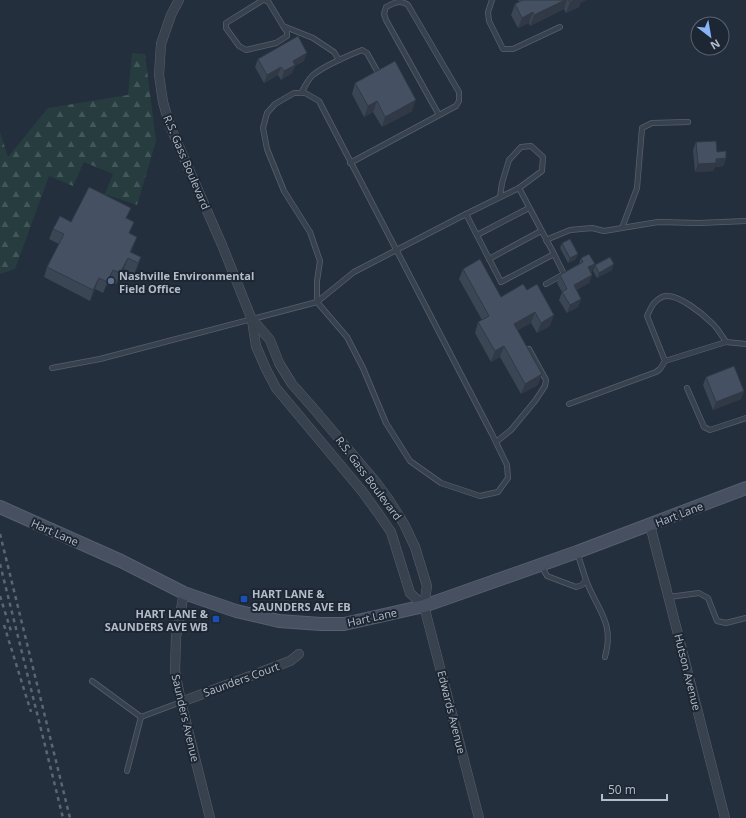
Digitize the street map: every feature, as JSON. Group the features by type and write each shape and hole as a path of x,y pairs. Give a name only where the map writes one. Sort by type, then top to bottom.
{"main road":[{"name":"Hart Lane","path":"0,507 120,561 184,593 236,610 279,621 344,624 424,606 542,565 746,488"}],"street":[{"name":"R.S. Gass Boulevard","path":"179,0 171,15 161,44 159,75 163,102 170,126 219,238 252,320 256,346 276,388 362,491 391,532 410,593 424,606"},
{"name":"R.S. Gass Boulevard","path":"252,320 270,340 278,363 292,384 375,481 404,524 415,547 427,586 424,606"},
{"name":"Hutson Avenue","path":"650,525 725,818"},
{"name":"Saunders Avenue","path":"184,593 176,637 175,670 181,702 210,818"},
{"name":"Edwards Avenue","path":"424,606 479,818"},
{"name":"Saunders Court","path":"181,702 290,661 299,654"}],"lane":[{"path":"283,26 287,32 286,36 276,43 246,50 239,46 226,28 226,23 263,0 268,1 283,26 318,42 334,52 339,60"},
{"path":"350,163 456,106 459,101 459,92 408,5 404,1 398,0 386,6 384,14 386,20 439,115"},
{"path":"492,0 488,12 489,20 503,49 513,49 560,27"},
{"path":"301,93 308,80 314,74 339,60 362,50 367,53 380,76"},
{"path":"294,93 305,93 319,101 350,163 508,465 508,478 498,492 480,496 441,483 410,461 386,423 363,368 347,337 317,302 320,261 310,232 284,191 267,149 263,128 267,113 275,104 294,93"},
{"path":"622,228 637,188 642,128 652,123 688,122"},
{"path":"52,368 100,359 317,302 354,272 519,188 542,171 543,157 531,146 521,147 509,160 502,183 500,197"},
{"path":"519,188 564,274 546,284"},
{"path":"477,235 529,208"},
{"path":"466,214 501,282 554,254"},
{"path":"547,242 546,240 570,230 592,228 604,231 658,222 746,222"},
{"path":"489,259 541,231"},
{"path":"665,361 647,316 653,303 663,296 671,296 698,311 714,325 726,342"},
{"path":"569,404 656,372 665,361 726,342 746,344"},
{"path":"496,442 511,430 535,401 545,386 546,380 529,350"},
{"path":"687,388 704,427 707,429 710,430 746,418"},
{"path":"577,552 592,596 606,621 608,646 605,657"},
{"path":"542,565 547,576 570,586 576,587 582,585 586,580"},
{"path":"669,597 699,594 708,598 717,621 726,623 746,618"},
{"path":"92,681 141,717"},
{"path":"141,717 181,702"},
{"path":"127,771 141,717"}],"green space":[{"path":"132,53 145,54 156,141 137,205 105,194 113,174 84,162 73,186 49,176 15,269 0,274 0,132 8,157 48,108 128,95"}],"building":[{"path":"523,0 565,0 534,15 533,12 522,18 515,4"},
{"path":"298,36 307,53 293,61 295,65 284,71 281,67 267,75 258,59"},
{"path":"395,61 416,100 385,117 377,101 368,106 355,83"},
{"path":"716,141 717,152 726,151 726,158 716,159 716,163 698,164 696,142"},
{"path":"89,187 131,208 126,218 134,222 129,233 137,237 130,252 141,257 138,263 128,258 120,273 113,270 107,282 99,278 93,290 47,267 64,234 53,229 60,216 71,222"},
{"path":"570,239 578,254 570,258 562,243"},
{"path":"589,254 595,264 588,267 592,275 574,285 581,299 570,305 562,292 567,289 560,275 583,262 581,258"},
{"path":"610,257 614,264 599,273 595,265"},
{"path":"480,259 501,297 523,284 527,290 537,284 554,315 541,323 535,312 514,324 542,374 525,384 504,346 495,351 478,322 489,316 463,269"},
{"path":"734,366 744,391 716,402 706,377"}],"railway":[{"path":"0,534 70,818"},
{"path":"0,564 63,818"},
{"path":"0,596 11,631"},
{"path":"4,625 31,712"}],"place":[{"name":"Nashville Environmental Field Office","path":"111,281"},
{"name":"HART LANE & SAUNDERS AVE EB","path":"244,599"},
{"name":"HART LANE & SAUNDERS AVE WB","path":"216,619"}]}
